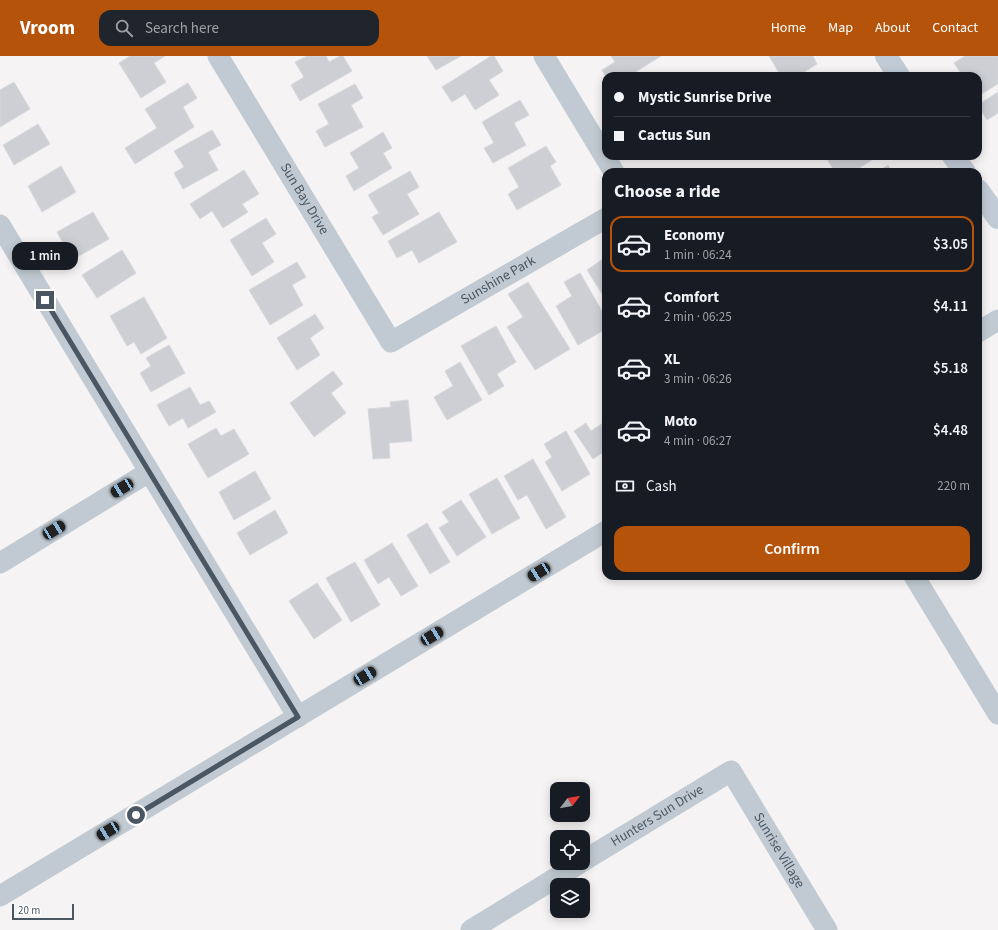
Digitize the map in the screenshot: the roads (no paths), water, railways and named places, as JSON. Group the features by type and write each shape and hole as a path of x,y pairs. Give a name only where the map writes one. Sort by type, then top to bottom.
{"street":[{"name":"Sun Bay Drive","path":"218,56 391,342"},
{"path":"544,56 602,152"},
{"path":"886,56 896,72"},
{"path":"982,196 998,218"},
{"name":"Sunshine Park","path":"391,342 602,220"},
{"path":"2,232 298,717"},
{"path":"982,330 998,320"},
{"path":"0,563 149,472"},
{"path":"0,896 602,533"},
{"path":"916,580 998,714"},
{"name":"Hunters Sun Drive","path":"590,857 731,771"},
{"name":"Sunrise Village","path":"731,771 827,930"},
{"path":"471,930 569,870"}]}
